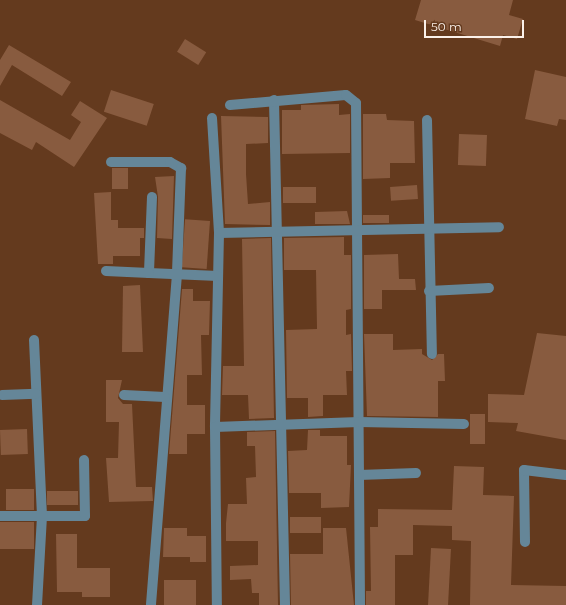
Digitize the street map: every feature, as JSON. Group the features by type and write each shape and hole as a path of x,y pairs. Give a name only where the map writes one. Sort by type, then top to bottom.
{"street":[{"path":"230,105 274,100 346,95 356,103 360,605"},
{"path":"274,100 283,425 285,605"},
{"path":"212,118 219,233 215,427 217,605"},
{"path":"427,120 429,291 432,354"},
{"path":"111,162 170,162 181,168 177,274 165,397 151,605"},
{"path":"149,273 152,197"},
{"path":"219,233 429,230 499,227"},
{"path":"106,271 218,276"},
{"path":"429,291 489,288"},
{"path":"34,340 36,394 41,457 42,516 38,605"},
{"path":"2,395 36,394"},
{"path":"124,395 165,397"},
{"path":"215,427 359,422 464,424"},
{"path":"0,516 85,516 84,460"},
{"path":"525,542 524,470 566,475"},
{"path":"359,474 416,473"}],"building":[{"path":"421,0 513,0 509,15 523,19 517,39 503,35 500,46 415,20"},
{"path":"185,39 206,52 198,65 177,52"},
{"path":"9,45 71,82 62,96 12,65 0,86 0,60"},
{"path":"535,70 566,77 566,120 559,119 557,126 525,119"},
{"path":"111,90 154,104 147,126 104,112"},
{"path":"0,100 70,140 81,122 71,115 80,101 107,118 74,167 36,142 32,150 0,133"},
{"path":"339,104 339,115 350,114 350,153 282,154 282,110 301,110 301,105"},
{"path":"363,114 386,114 387,120 414,121 415,163 390,163 390,178 363,179"},
{"path":"221,116 268,117 268,143 246,144 246,174 248,204 270,202 270,225 225,224"},
{"path":"459,134 487,135 486,166 458,165"},
{"path":"112,168 128,168 128,189 112,189"},
{"path":"174,176 172,239 157,238 158,197 155,177"},
{"path":"417,185 418,199 391,201 390,187"},
{"path":"283,187 316,187 316,203 283,203"},
{"path":"111,192 111,220 118,220 118,228 144,228 144,238 140,238 140,256 113,256 113,264 98,264 94,193"},
{"path":"347,211 350,224 315,224 315,212"},
{"path":"363,215 389,215 389,223 363,223"},
{"path":"185,219 210,221 207,269 182,267"},
{"path":"344,237 344,255 351,255 351,309 346,310 346,335 351,334 352,371 346,371 347,395 323,395 323,416 308,417 308,398 287,398 286,330 317,329 316,270 284,270 284,238"},
{"path":"271,238 274,418 249,419 248,395 222,395 223,366 244,366 242,239"},
{"path":"398,254 399,279 415,279 416,290 382,290 382,309 364,309 364,255"},
{"path":"140,285 143,352 122,352 123,286"},
{"path":"182,289 193,289 193,301 210,301 209,335 201,335 202,375 187,375 187,405 205,405 205,434 187,434 187,454 169,454"},
{"path":"537,333 566,336 566,440 516,431 518,423 488,422 488,394 524,395"},
{"path":"364,334 393,334 393,350 422,349 422,354 432,360 438,354 444,354 445,381 438,381 438,417 367,416"},
{"path":"106,380 122,380 118,398 123,404 132,404 136,487 152,487 153,501 109,502 106,458 118,458 119,422 106,422"},
{"path":"470,414 485,414 485,444 470,444"},
{"path":"27,429 28,454 1,455 0,430"},
{"path":"308,430 320,430 320,436 347,436 347,465 351,465 349,507 321,508 321,493 289,493 288,451 307,450"},
{"path":"275,431 278,605 259,605 259,593 252,593 251,579 230,580 230,566 258,565 258,541 226,541 226,523 228,504 247,504 246,478 256,477 255,446 247,446 247,432"},
{"path":"454,466 484,467 483,495 514,496 511,585 566,586 566,605 470,605 471,541 452,540 452,526 413,525 413,555 395,555 395,605 366,605 366,591 371,591 370,527 378,527 378,509 452,510"},
{"path":"6,489 34,489 34,510 6,510"},
{"path":"47,491 78,491 78,505 47,505"},
{"path":"290,517 321,517 321,533 290,533"},
{"path":"0,522 34,522 34,549 0,549"},
{"path":"164,528 187,528 187,536 206,536 206,562 190,562 190,557 163,557"},
{"path":"323,528 346,528 354,605 291,605 290,554 323,554"},
{"path":"56,534 77,534 77,568 110,568 110,597 82,597 82,592 57,592"},
{"path":"431,548 451,549 448,605 428,605"},
{"path":"164,580 196,580 196,605 164,605"}]}
